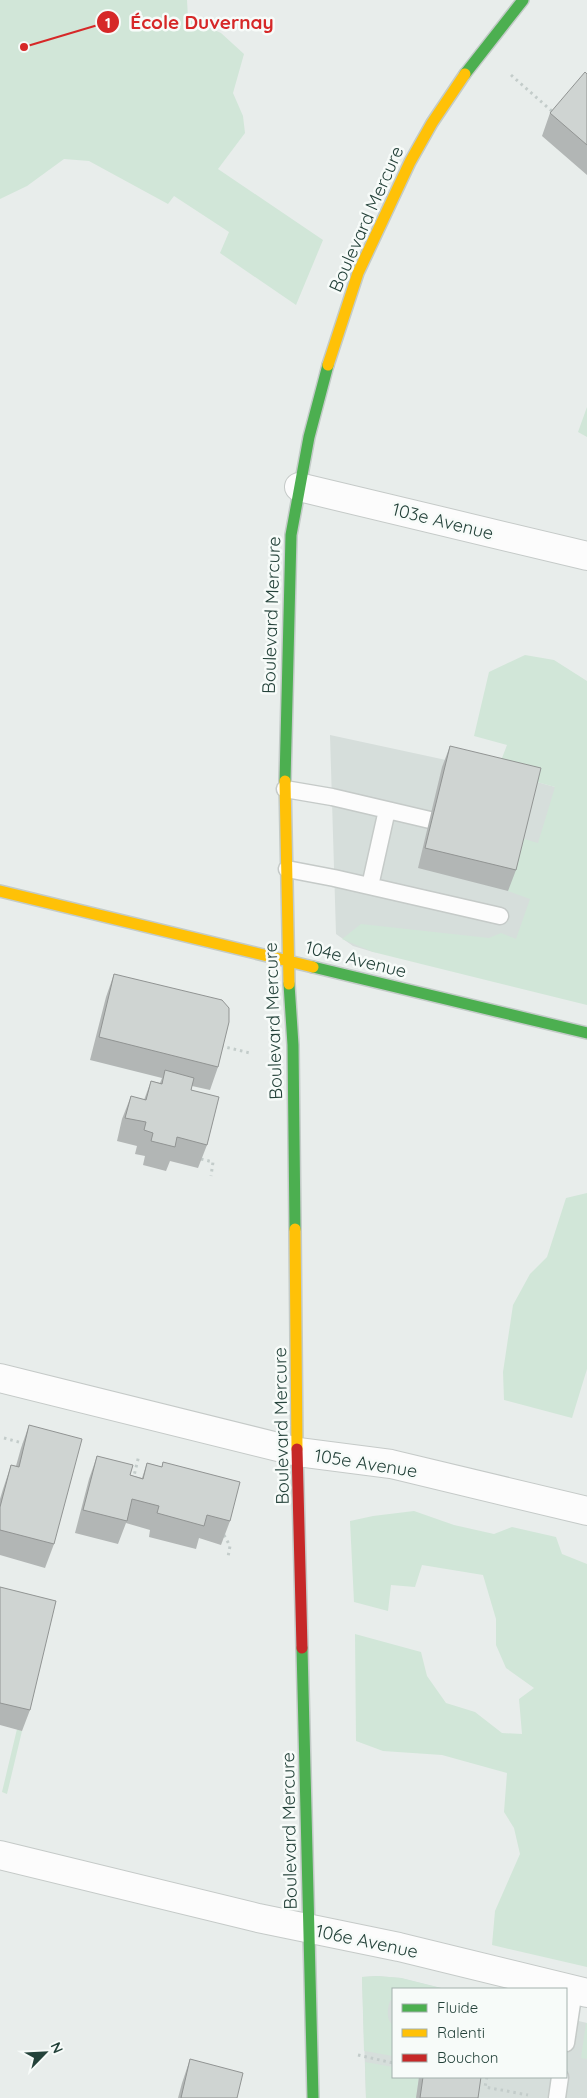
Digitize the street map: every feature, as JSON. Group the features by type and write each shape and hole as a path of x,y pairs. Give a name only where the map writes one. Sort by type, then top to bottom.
{"street":[{"name":"Boulevard Mercure","path":"312,2098 298,1452 293,1064 288,961 285,789 291,536 298,487 322,385 341,320 358,274 410,162 437,114 474,60 523,0"},
{"name":"103e Avenue","path":"298,487 587,556"},
{"name":"104e Avenue","path":"0,891 587,1033"},
{"name":"105e Avenue","path":"0,1378 298,1452 391,1464 587,1511"},
{"name":"106e Avenue","path":"0,1855 309,1928 399,1947 580,1991"}],"lane":[{"path":"285,789 332,797 430,820"},
{"path":"370,886 387,810"},
{"path":"287,869 500,916"},
{"path":"567,2039 580,1991"},
{"path":"556,2098 560,2078"}],"path":[{"path":"511,75 558,117"},
{"path":"221,1046 250,1053"},
{"path":"201,1159 213,1162 212,1176"},
{"path":"4,1438 30,1444"},
{"path":"132,1487 139,1455"},
{"path":"224,1536 230,1546 228,1557"},
{"path":"358,2055 392,2063"},
{"path":"485,2087 487,2078"},
{"path":"476,2085 534,2096"}],"shaded area":[{"path":"330,735 497,771 555,787 587,966 373,952 353,946 336,934"},
{"path":"362,1977 401,1978 441,1988 392,1988 392,2078 567,2078 567,2018 587,2023 587,2098 366,2098"}],"green space":[{"path":"0,0 187,0 188,18 221,33 244,54 233,93 243,116 245,133 218,169 323,240 296,305 220,253 229,232 174,196 168,204 89,161 64,159 27,186 0,199"},
{"path":"587,407 587,437 578,432"},
{"path":"525,655 554,660 587,681 587,1005 373,952 342,939 361,924 489,938 501,933 516,939 530,899 508,891 521,838 538,843 555,787 497,771 507,745 474,736 489,672"},
{"path":"587,1193 587,1369 572,1418 504,1400 503,1372 513,1305 530,1274 547,1257 566,1198"},
{"path":"414,1511 454,1525 494,1534 512,1527 556,1537 562,1554 587,1564 587,1967 492,1945 495,1911 520,1854 514,1828 504,1812 507,1773 442,1755 383,1751 356,1741 355,1634 421,1652 427,1676 446,1703 475,1712 502,1733 522,1734 519,1699 534,1688 506,1668 496,1645 496,1619 483,1575 422,1565 415,1587 391,1585 388,1611 354,1602 350,1521"},
{"path":"17,1729 22,1731 7,1794 2,1792"},
{"path":"362,1977 401,1978 441,1988 392,1988 392,2000 388,2007 388,2014 392,2024 392,2056 364,2051"},
{"path":"587,2023 587,2059 581,2058"},
{"path":"365,2062 392,2067 392,2078 419,2078 416,2098 366,2098"}],"building":[{"path":"585,72 587,74 587,145 550,113"},
{"path":"450,746 541,768 516,870 425,848"},
{"path":"114,974 222,1000 229,1008 229,1022 218,1067 99,1037"},
{"path":"165,1070 194,1078 191,1090 219,1097 207,1145 177,1137 175,1147 151,1141 153,1133 144,1130 146,1122 125,1118 131,1096 146,1100 151,1081 162,1084"},
{"path":"29,1425 82,1439 54,1544 0,1530 0,1507 11,1465 19,1467"},
{"path":"97,1456 133,1465 130,1475 143,1479 147,1463 162,1467 163,1462 240,1482 230,1521 207,1515 204,1526 157,1513 159,1506 132,1499 127,1521 83,1510"},
{"path":"0,1587 56,1601 30,1710 0,1703"},
{"path":"190,2059 243,2073 237,2098 181,2098"},
{"path":"423,2078 481,2078 478,2098 420,2098"}],"traffic: fast":[{"path":"465,74 523,0"},
{"path":"285,781 291,535 309,437 328,365"},
{"path":"313,967 587,1033"},
{"path":"289,984 293,1045 295,1229"},
{"path":"302,1648 313,2098"}],"traffic: slow":[{"path":"328,365 358,273 410,162 432,123 465,74"},
{"path":"285,781 289,984"},
{"path":"0,891 313,967"},
{"path":"295,1229 297,1449"}],"traffic: jam":[{"path":"297,1449 302,1648"}],"place":[{"name":"École Duvernay","path":"24,47"}]}
